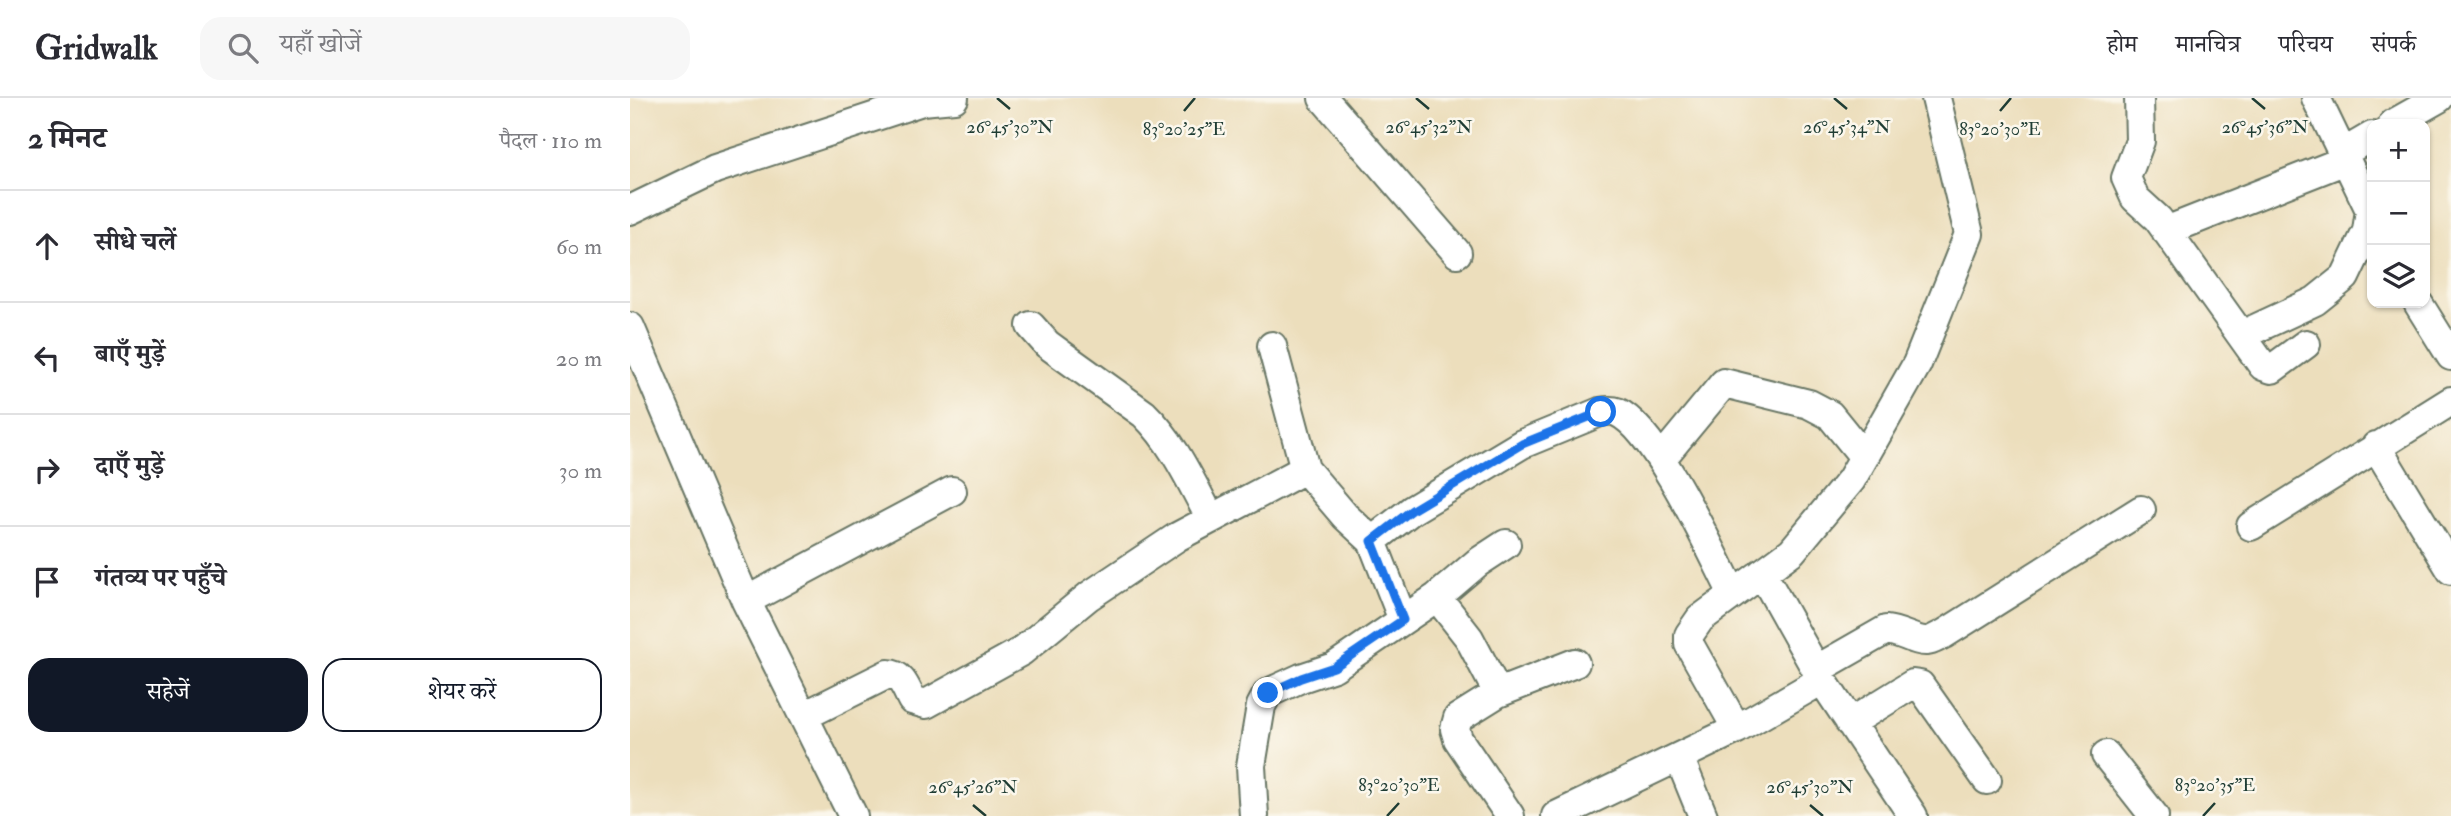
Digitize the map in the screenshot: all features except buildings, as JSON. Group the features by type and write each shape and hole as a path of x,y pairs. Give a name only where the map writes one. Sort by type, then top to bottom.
{"street":[{"path":"630,210 715,169 907,102 954,98"},
{"path":"1323,98 1457,253"},
{"path":"1737,729 1689,644 1689,635 1700,619 1792,551 1851,480 1917,364 1969,234 1936,98"},
{"path":"2139,98 2140,141 2126,178 2135,198 2158,219 2263,366 2273,369 2306,344"},
{"path":"2316,98 2367,204"},
{"path":"2402,119 2439,98"},
{"path":"2166,231 2344,156 2367,140"},
{"path":"2242,335 2315,301 2345,278 2367,238"},
{"path":"2421,308 2451,356"},
{"path":"1031,326 1047,344 1158,427 1168,440 1211,519"},
{"path":"630,327 746,601 853,816"},
{"path":"1272,346 1305,469 1345,516 1372,541 1403,620"},
{"path":"1662,458 1724,383 1809,404 1830,415 1864,457"},
{"path":"2251,526 2451,401"},
{"path":"1372,541 1412,510 1522,444 1601,412 1617,412 1634,426 1662,458 1733,594"},
{"path":"2376,446 2451,570"},
{"path":"804,716 888,674 895,674 899,678 912,700 926,704 1022,651 1088,596 1177,537 1305,469"},
{"path":"746,601 952,491"},
{"path":"1556,816 1737,729 1886,630 1899,631 1911,638 1928,642 1944,634 2141,510"},
{"path":"1254,816 1251,766 1261,706 1268,693 1334,667 1437,597 1477,563 1506,544"},
{"path":"1762,573 1819,675 1913,816"},
{"path":"1437,597 1469,638 1498,693"},
{"path":"1510,816 1458,738 1455,729 1458,718 1498,693 1575,663"},
{"path":"1850,723 1913,684 1920,685 1987,780"},
{"path":"2106,755 2154,816"},
{"path":"1679,757 1703,816"}],"route":[{"path":"1268,693 1334,667 1403,620 1372,541 1412,510 1522,444 1601,412"}]}
